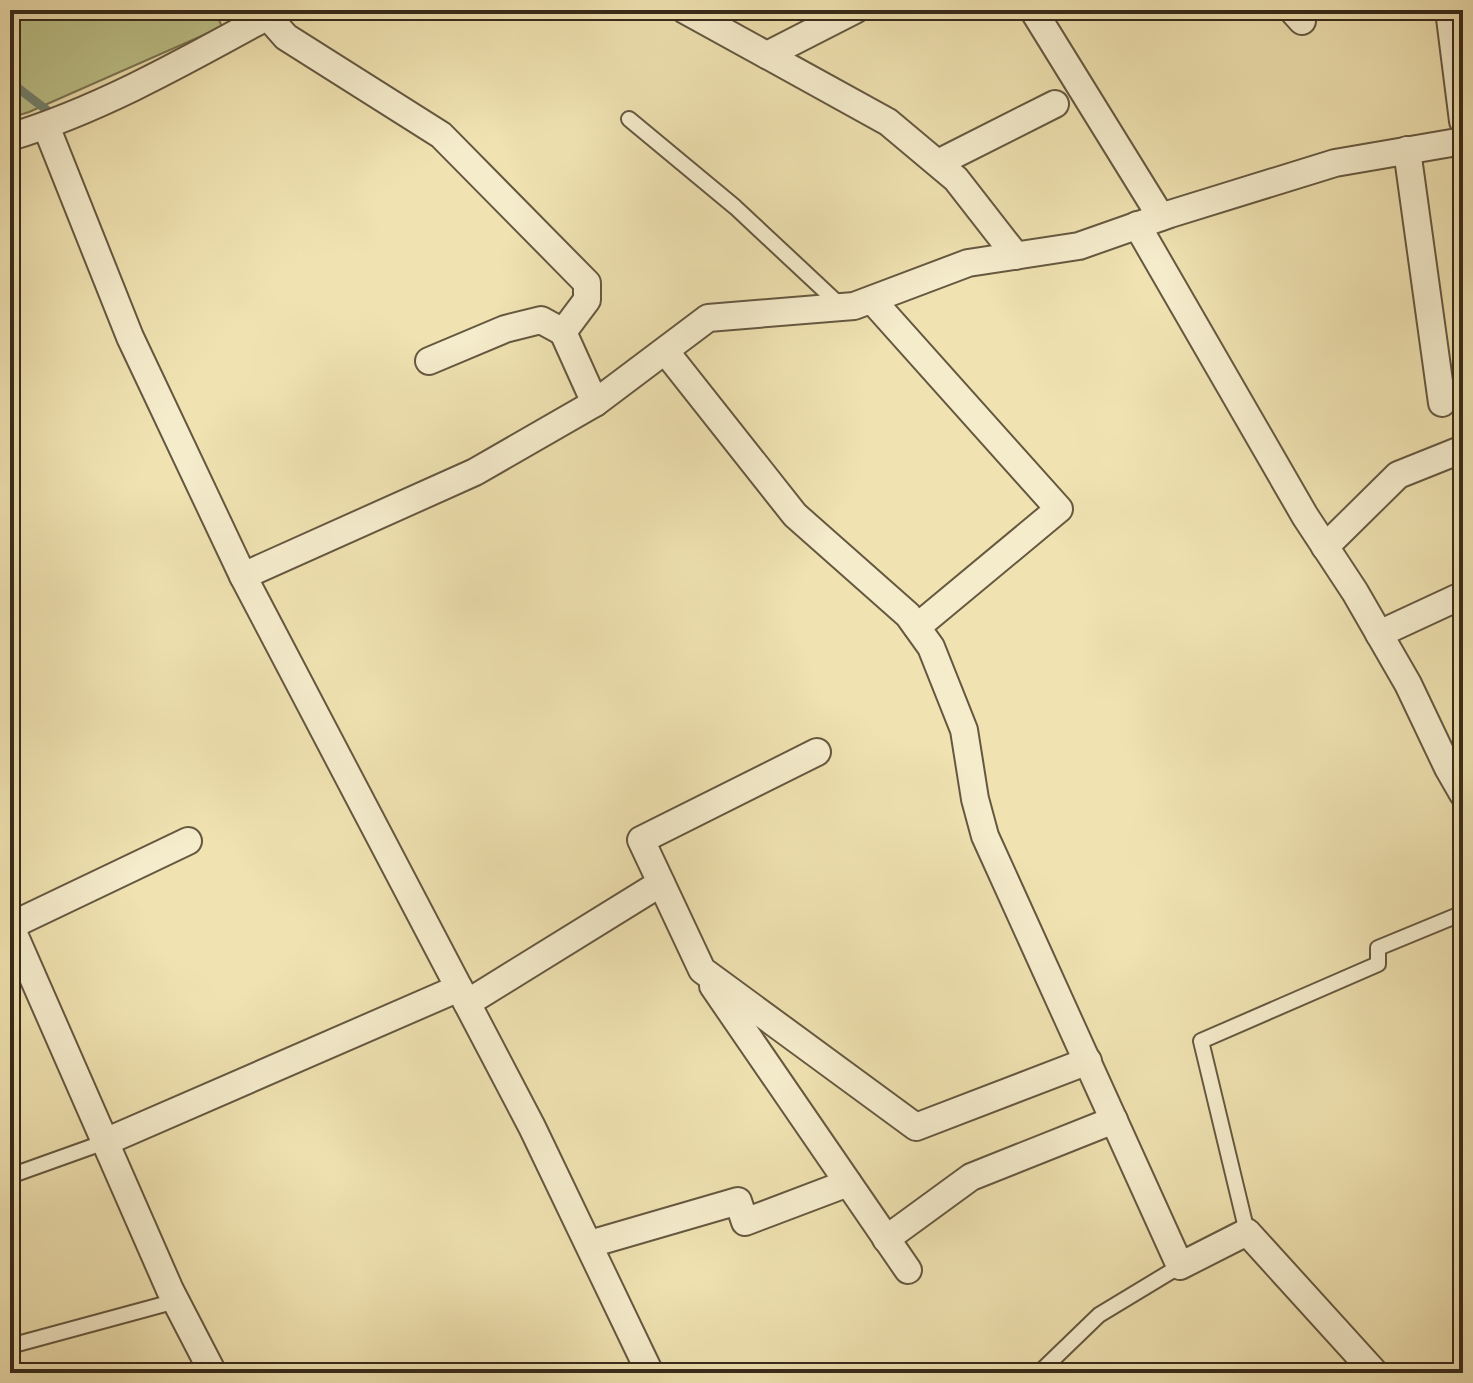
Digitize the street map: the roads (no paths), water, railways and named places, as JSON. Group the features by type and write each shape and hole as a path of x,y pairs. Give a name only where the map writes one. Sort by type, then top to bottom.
{"street":[{"path":"685,10 888,122 956,179 1016,256"},
{"path":"767,55 855,10"},
{"path":"1033,10 1305,516 1408,684 1463,794"},
{"path":"1449,10 1463,121"},
{"path":"10,137 46,126 187,60 266,12 286,37 441,135 587,283 587,300 563,332"},
{"path":"938,163 1055,104"},
{"path":"46,126 130,337 243,576 463,995 590,1244 650,1373"},
{"path":"243,576 475,472 595,403 708,318 842,307 872,300 968,263 1079,246 1335,163 1463,141"},
{"path":"1407,150 1442,403"},
{"path":"872,300 1059,509 917,627"},
{"path":"429,361 505,329 541,320 563,332 595,403"},
{"path":"666,352 795,515 908,615 931,647 964,730 975,799 985,836 1180,1266 1247,1232 1375,1373"},
{"path":"1325,547 1398,475 1463,449"},
{"path":"1379,634 1463,595"},
{"path":"817,752 641,840 702,970 908,1270"},
{"path":"188,841 10,925 176,1301 213,1373"},
{"path":"105,1142 463,995 661,883"},
{"path":"702,970 916,1127 1088,1061"},
{"path":"886,1239 971,1177 1114,1120"},
{"path":"590,1244 738,1201 745,1222 848,1183"}],"lane":[{"path":"629,119 735,207 842,307"},
{"path":"1247,1232 1201,1041 1378,964 1378,948 1463,913"},
{"path":"10,1176 105,1142"},
{"path":"1039,1373 1099,1315 1180,1266"},
{"path":"10,1346 176,1301"}],"waterway":[{"path":"10,82 52,114"}]}
